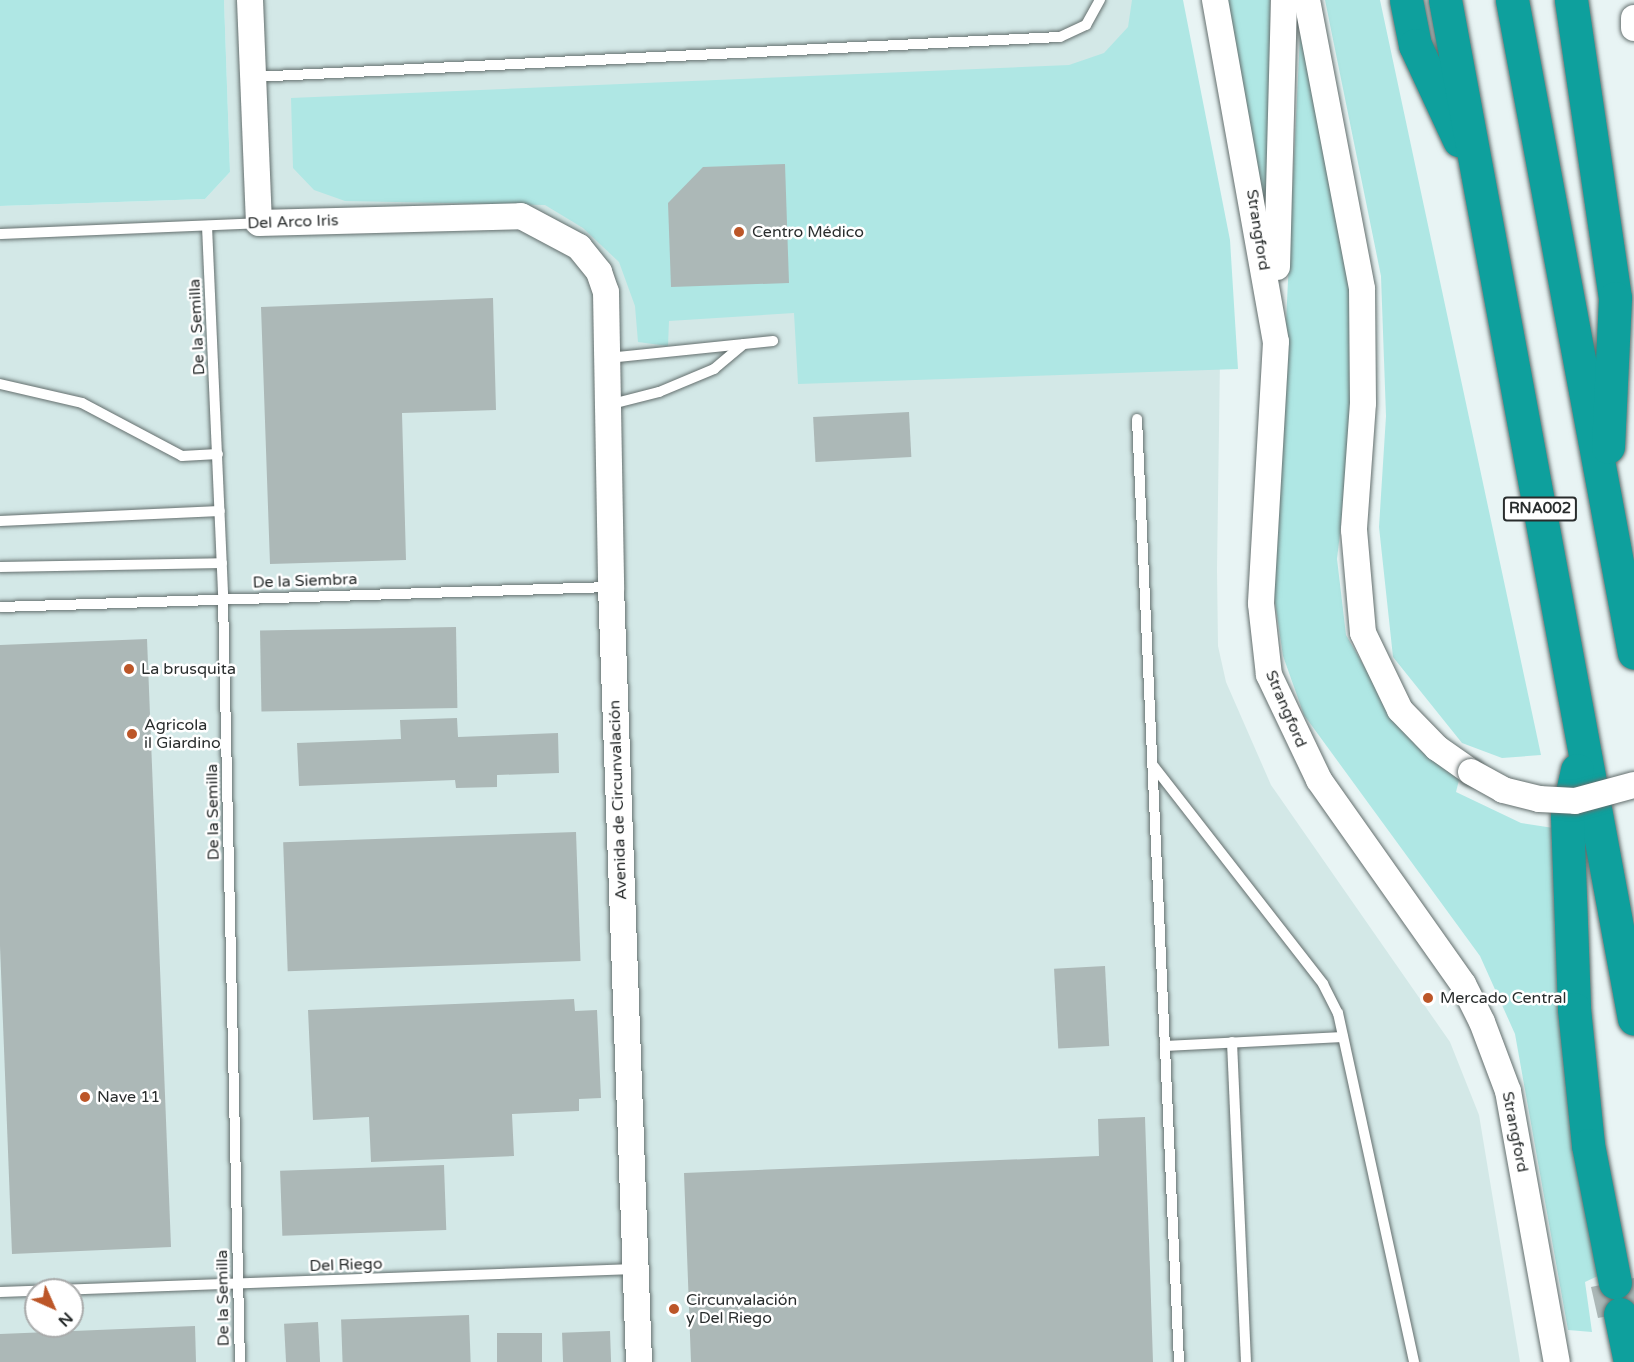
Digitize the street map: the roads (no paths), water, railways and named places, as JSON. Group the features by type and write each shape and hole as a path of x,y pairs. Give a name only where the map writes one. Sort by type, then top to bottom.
{"highway":[{"path":"1406,0 1415,45 1479,184"},
{"name":"RNA002","path":"1445,0 1634,1018"},
{"path":"1512,0 1634,653"},
{"path":"1571,0 1615,298 1606,502"},
{"path":"1583,742 1567,815 1574,1009 1588,1145 1630,1362"}],"street":[{"path":"250,0 260,224"},
{"name":"Strangford","path":"1215,0 1276,342 1261,604 1269,675 1319,780 1463,984 1482,1022 1508,1091 1557,1362"},
{"path":"1276,342 1284,0"},
{"path":"1307,0 1362,289 1363,403 1354,530 1363,633 1400,710 1437,748 1471,772 1503,790 1539,799 1575,801 1634,785"},
{"path":"1634,18 1634,28"},
{"name":"Del Arco Iris","path":"260,224 499,214 552,228 579,247"},
{"name":"Avenida de Circunvalación","path":"579,247 599,272 606,292 610,587 639,1362"}],"lane":[{"path":"253,77 1060,37 1086,25 1100,0"},
{"name":"Del Arco Iris","path":"0,234 260,224"},
{"name":"De la Semilla","path":"207,226 224,598 240,1362"},
{"path":"607,358 773,341"},
{"path":"608,405 658,392 714,369 744,344"},
{"path":"0,384 82,403 182,456 218,454"},
{"path":"1137,419 1179,1362"},
{"path":"0,521 220,511"},
{"path":"0,567 222,563"},
{"name":"De la Siembra","path":"0,607 610,587"},
{"path":"1152,764 1323,984 1343,1037 1414,1362"},
{"path":"1165,1046 1343,1037"},
{"path":"1232,1042 1246,1362"},
{"name":"Del Riego","path":"84,1289 635,1269"},
{"path":"0,1292 24,1291"}],"place":[{"name":"Centro Médico","path":"739,232"},
{"name":"La brusquita","path":"129,669"},
{"name":"Agricola il Giardino","path":"132,734"},
{"name":"Mercado Central","path":"1428,998"},
{"name":"Nave 11","path":"85,1097"},
{"name":"Circunvalación y Del Riego","path":"674,1309"}]}
